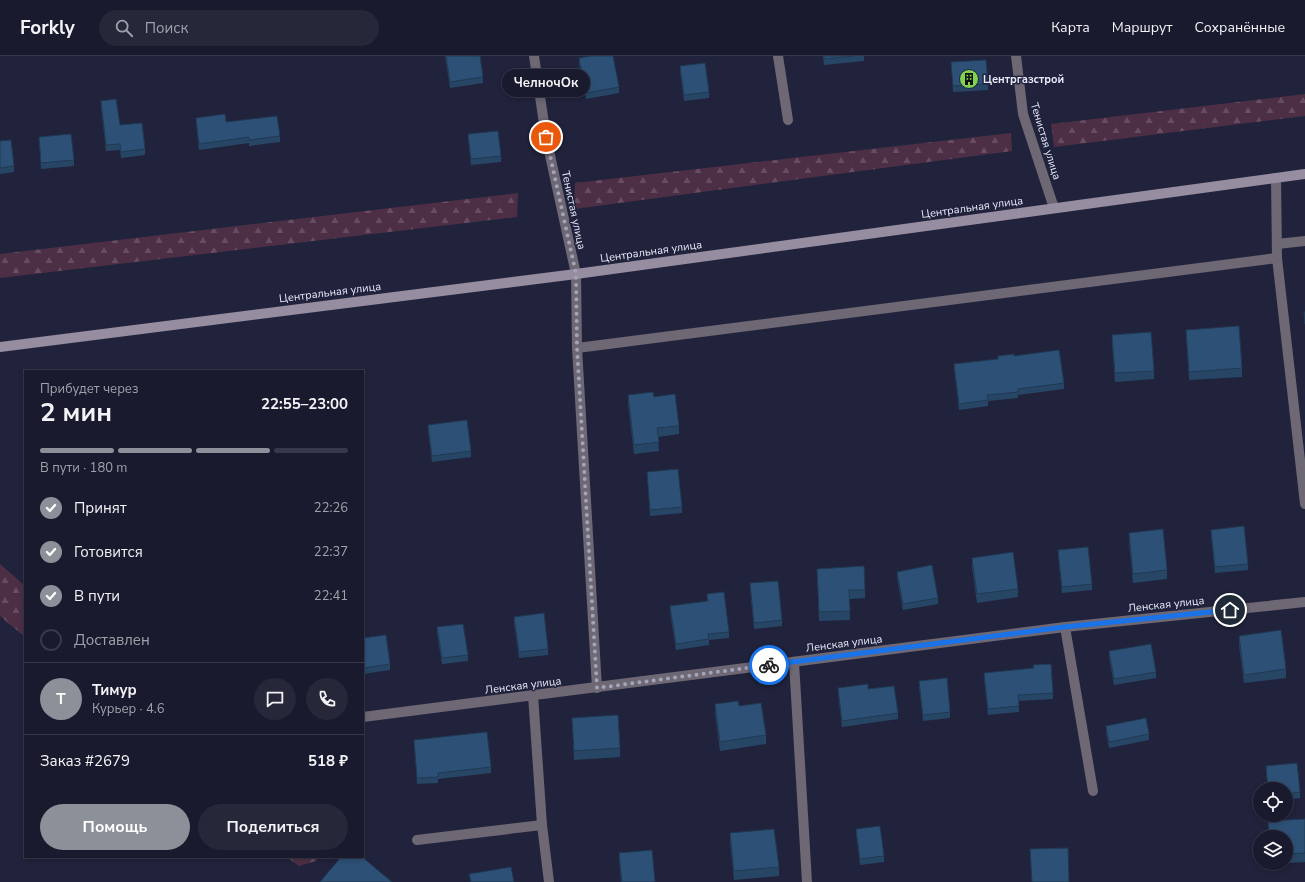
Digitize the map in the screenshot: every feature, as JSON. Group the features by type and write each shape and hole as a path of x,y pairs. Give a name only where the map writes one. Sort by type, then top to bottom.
{"main road":[{"name":"Центральная улица","path":"0,347 576,274 1305,174"}],"street":[{"name":"Тенистая улица","path":"534,56 546,137 576,274 577,348 597,688"},
{"path":"778,56 788,120"},
{"name":"Тенистая улица","path":"1016,56 1023,114 1054,208"},
{"path":"1276,178 1278,258 1305,504"},
{"path":"1277,244 1305,241"},
{"path":"577,348 1278,258"},
{"name":"Ленская улица","path":"364,717 1064,627 1305,602"},
{"path":"1064,627 1093,791"},
{"path":"794,662 807,882"},
{"path":"534,695 542,825 549,882"},
{"path":"417,840 542,825"}],"green space":[{"path":"1305,94 1305,116 1054,147 1051,124"},
{"path":"1011,133 1012,151 574,209 575,183"},
{"path":"518,193 517,217 0,278 0,254"},
{"path":"0,564 24,585 24,636 0,616"},
{"path":"288,858 318,858 316,861 299,866"}],"building":[{"path":"446,56 480,56 483,77 450,82"},
{"path":"591,56 613,56 619,87 586,93 579,58"},
{"path":"824,56 854,56 824,59"},
{"name":"Центргазстрой","path":"986,60 988,84 953,86 951,62"},
{"path":"705,63 709,92 684,95 680,66"},
{"path":"116,99 120,125 142,123 145,149 121,152 120,144 106,145 101,101"},
{"path":"225,114 226,122 277,116 280,136 249,140 249,137 199,144 196,118"},
{"path":"498,131 501,156 471,159 468,134"},
{"path":"71,134 74,160 41,163 39,137"},
{"path":"11,140 14,166 0,168 0,141"},
{"path":"1239,326 1242,368 1189,372 1186,330"},
{"path":"1151,332 1154,371 1115,373 1112,335"},
{"path":"1059,350 1064,383 1018,389 1018,392 987,395 988,400 959,404 954,364 998,359 998,356 1014,354 1014,356"},
{"path":"653,392 654,397 675,394 679,426 657,428 659,442 634,445 628,395"},
{"path":"467,420 471,451 432,456 428,425"},
{"path":"678,469 682,507 650,510 647,472"},
{"path":"1244,526 1248,564 1215,567 1211,530"},
{"path":"1163,529 1167,570 1133,574 1129,533"},
{"path":"1088,547 1092,584 1062,587 1058,550"},
{"path":"1013,552 1018,589 977,594 972,558"},
{"path":"932,565 938,598 903,604 897,572"},
{"path":"864,566 865,590 849,590 850,611 819,612 817,569"},
{"path":"778,581 782,620 754,623 750,583"},
{"path":"724,592 729,632 708,634 709,639 676,644 670,606 708,601 707,594"},
{"path":"544,613 548,649 519,652 514,617"},
{"path":"463,624 468,655 442,658 437,627"},
{"path":"1281,630 1286,669 1244,675 1239,636"},
{"path":"386,635 390,664 364,668 364,638"},
{"path":"1151,644 1156,672 1114,679 1109,651"},
{"path":"1051,664 1053,693 1018,695 1019,706 988,709 984,673 1034,668 1033,665"},
{"path":"947,678 950,712 923,715 919,681"},
{"path":"868,684 868,689 894,686 898,713 842,721 838,688"},
{"path":"738,701 739,706 761,703 766,735 720,742 715,704"},
{"path":"618,715 620,748 574,751 572,718"},
{"path":"1146,718 1149,734 1109,742 1106,726"},
{"path":"487,732 491,767 438,773 438,777 417,778 414,740"},
{"path":"1297,763 1300,792 1293,793 1293,782 1267,782 1266,766"},
{"path":"1305,819 1305,853 1293,854 1293,830 1269,830 1268,822 1293,822 1293,820"},
{"path":"880,826 884,856 860,859 856,829"},
{"path":"774,829 779,867 734,871 730,833"},
{"path":"1068,848 1069,882 1032,882 1030,849"},
{"path":"652,850 655,882 622,882 619,853"},
{"path":"340,858 363,858 392,882 320,882"},
{"path":"511,867 514,882 471,882 469,874"}],"way so far":[{"path":"546,137 576,274 577,348 597,688 769,665"}],"place":[{"name":"Центргазстрой","path":"969,79"},
{"name":"ЧелночОк","path":"546,137"}],"route":[{"path":"769,665 1064,627 1230,610"}]}
